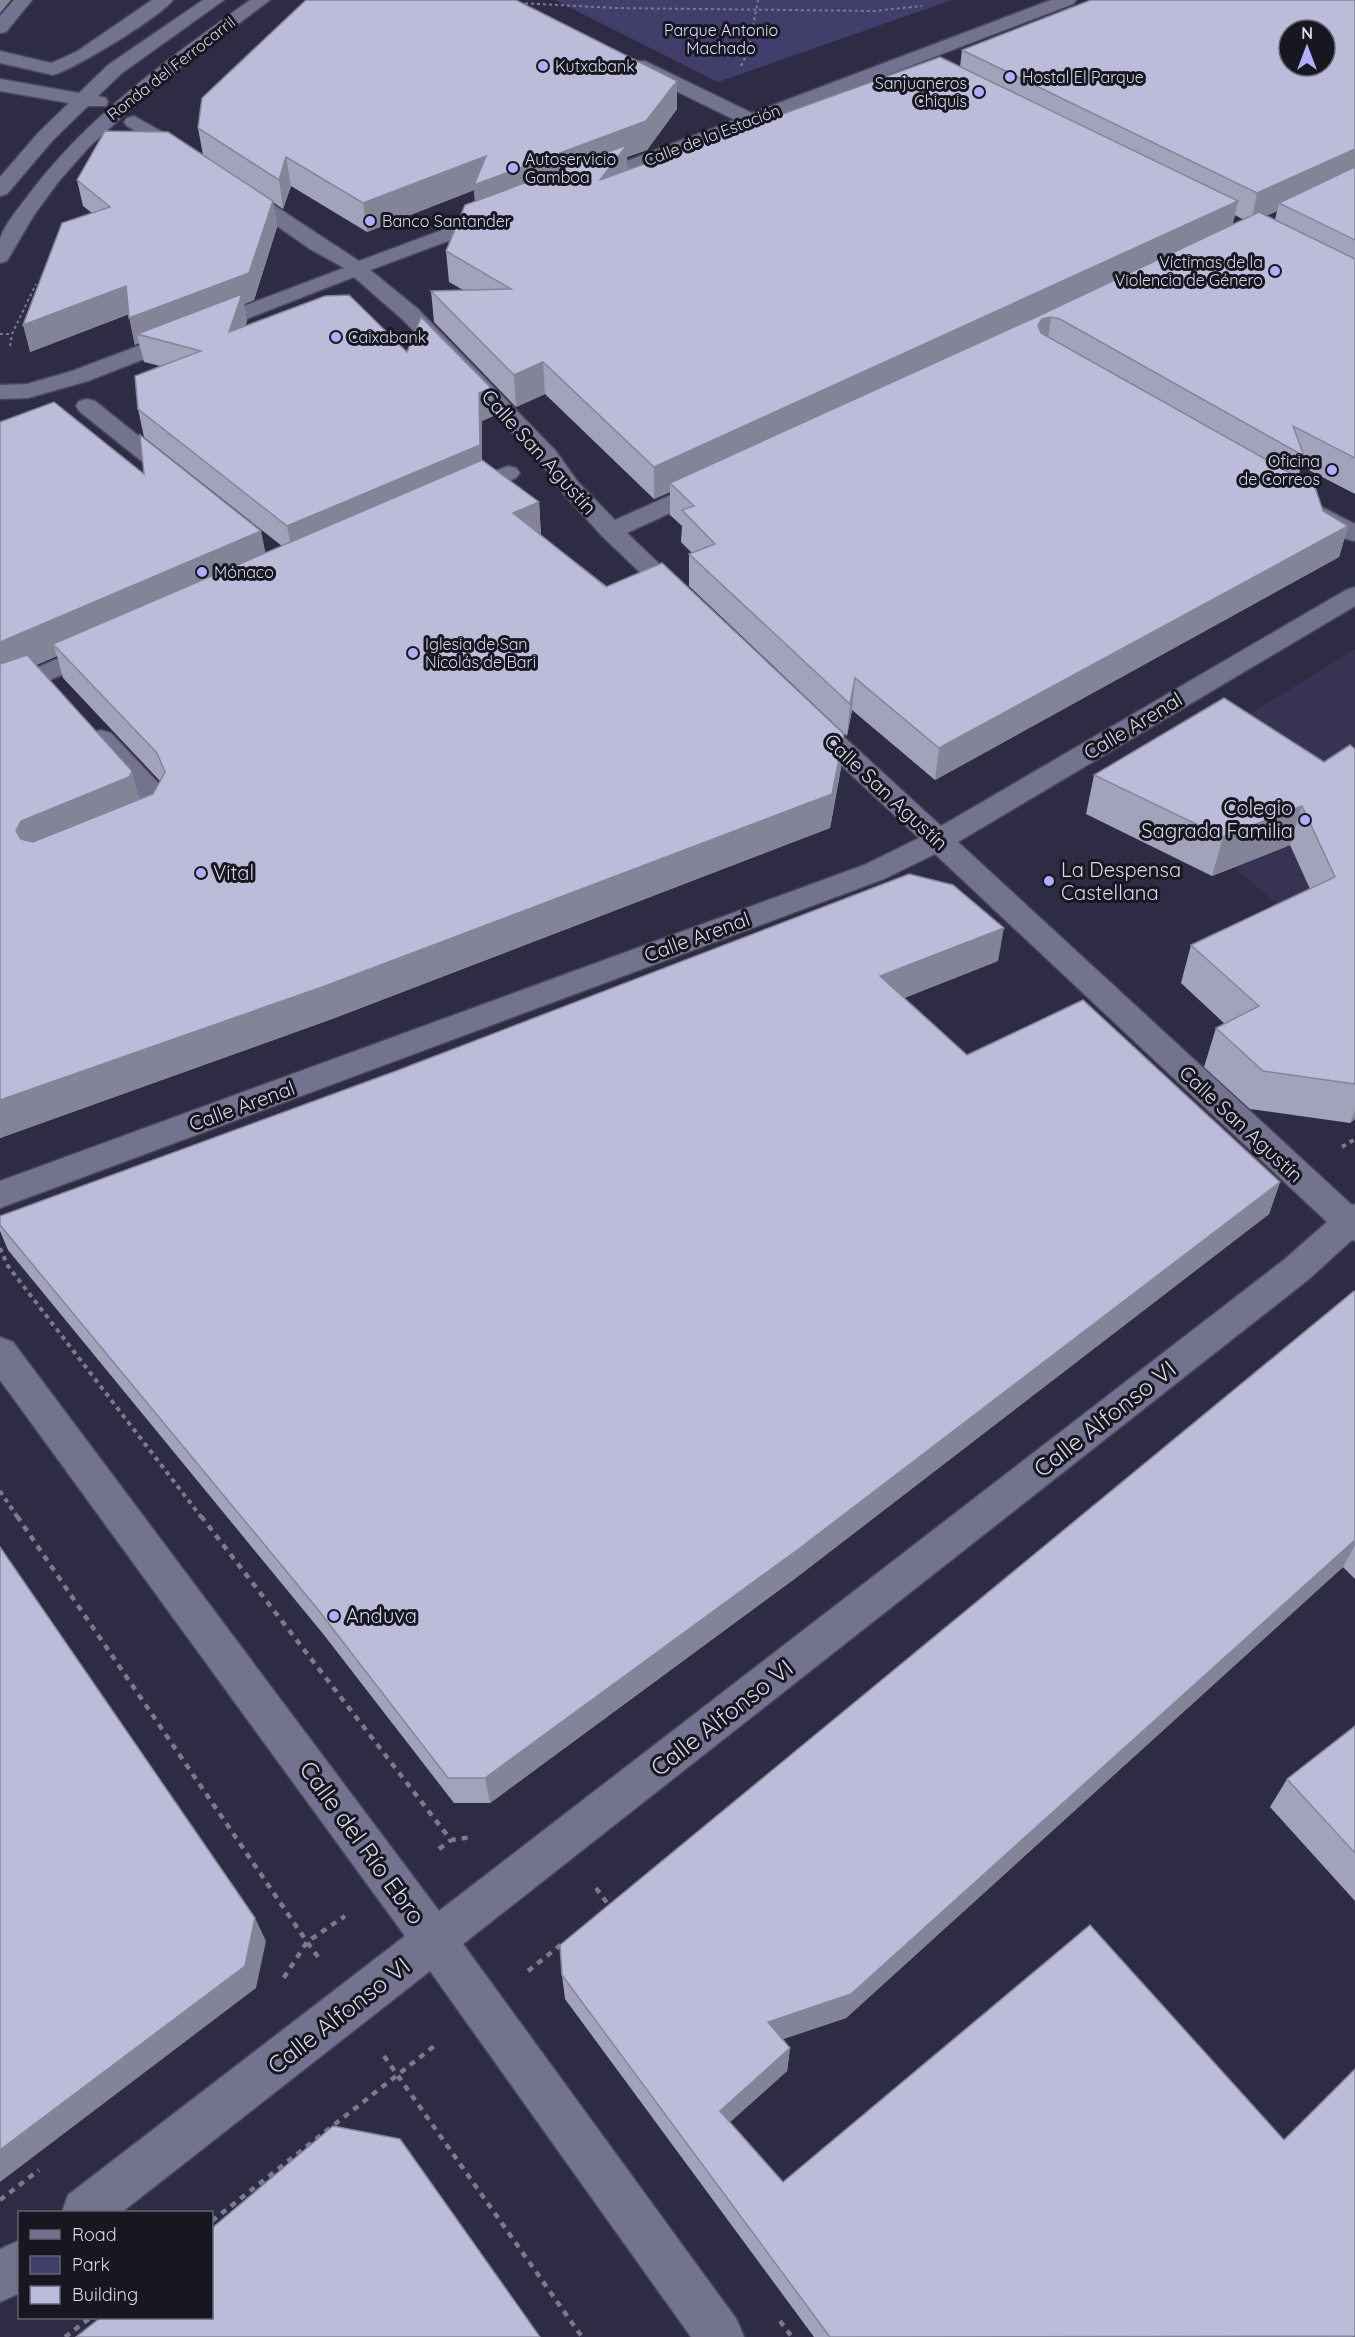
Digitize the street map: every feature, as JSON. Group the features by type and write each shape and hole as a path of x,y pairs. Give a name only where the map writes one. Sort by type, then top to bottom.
{"street":[{"path":"0,28 23,0"},
{"path":"0,57 53,69 81,56 164,0"},
{"name":"Ronda del Ferrocarril","path":"0,190 46,136 115,69 215,0"},
{"name":"Ronda del Ferrocarril","path":"0,257 29,206 65,160 114,109 184,54 261,0"},
{"name":"Calle de la Estación","path":"573,188 1067,0"},
{"path":"627,59 752,121"},
{"path":"906,61 927,72"},
{"path":"0,85 84,98 114,109"},
{"path":"134,122 202,164"},
{"name":"Calle San Agustín","path":"221,178 382,288 547,455 570,487 611,531 701,617"},
{"path":"0,392 28,391 80,376 517,209"},
{"path":"87,406 195,492"},
{"path":"442,501 508,473"},
{"path":"611,531 730,477"},
{"path":"1293,499 1355,534"},
{"name":"Calle Arenal","path":"0,1195 874,872 939,841 1355,595"},
{"path":"0,693 49,683 116,641"},
{"name":"Calle San Agustín","path":"794,705 1353,1222"},
{"path":"81,718 154,796 158,806 151,819 108,837"},
{"name":"Calle Alfonso VI","path":"86,2211 1288,1276 1353,1222"},
{"name":"Calle del Río Ebro","path":"0,1352 392,1882 720,2337"},
{"path":"0,2278 18,2264"}],"path":[{"path":"520,0 512,2 615,8 756,8 874,12 922,6"},
{"path":"752,121 732,85 748,52 758,0"},
{"path":"0,334 12,334"},
{"path":"0,1248 8,1266 451,1840 482,1835"},
{"path":"0,1491 397,2075 582,2337"},
{"path":"610,1907 619,1899"},
{"path":"277,1989 308,1942"},
{"path":"213,2220 397,2075"},
{"path":"0,2200 48,2164"},
{"path":"65,2337 89,2319"}],"shaded area":[{"name":"Colegio Sagrada Familia","path":"1355,649 1355,982 1291,916 1213,849 1213,737"}],"green space":[{"name":"Parque Antonio Machado","path":"555,0 952,0 718,82"}],"building":[{"path":"306,0 516,0 677,81 646,121 474,185 486,156 363,203 286,157 279,180 198,128 202,98"},
{"path":"1091,0 1355,0 1355,149 1257,193 962,50"},
{"path":"940,57 1238,201 654,467 543,362 514,375 431,291 511,289 446,251 465,205 627,145 600,180"},
{"path":"105,131 168,132 273,201 249,273 129,318 126,286 23,325 62,223 110,207 77,180"},
{"path":"1355,167 1355,240 1279,203"},
{"path":"1259,212 1355,259 1355,458 1293,426 1304,456 1060,319 1051,317 1042,319 1038,325 1041,333 1315,487 1323,511 1348,526 939,748 855,678 850,704 689,554 715,544 682,510 694,506 670,483 1034,318"},
{"path":"242,294 229,332 325,296 349,295 407,352 421,317 491,388 479,393 480,445 287,526 138,409 135,376 201,351 137,334"},
{"path":"54,402 144,474 140,435 261,531 0,642 0,422"},
{"path":"482,460 539,502 513,513 606,587 662,563 844,734 832,794 325,986 0,1100 0,664 27,655 132,771 129,777 21,821 16,831 21,839 33,842 153,794 165,772 157,753 53,644"},
{"path":"1224,698 1324,762 1350,745 1355,749 1355,1084 1263,1071 1216,1028 1259,1006 1191,945 1335,877 1302,806 1223,837 1094,775"},
{"path":"909,874 953,885 1004,928 880,976 967,1055 1083,1000 1280,1182 800,1548 485,1778 448,1778 316,1607 0,1225 0,1216 396,1071"},
{"path":"1354,1291 1355,1540 851,1994 768,2022 790,2048 720,2111 783,2182 1090,1925 1284,2140 1355,2069 1355,2336 830,2337 562,1975 560,1945"},
{"path":"0,1547 255,1918 245,1966 0,2150"},
{"path":"1355,1726 1355,1853 1287,1779"},
{"path":"333,2126 400,2139 540,2337 76,2337 99,2319 213,2319 213,2227"}],"place":[{"name":"Kutxabank","path":"543,66"},
{"name":"Hostal El Parque","path":"1010,77"},
{"name":"Sanjuaneros Chiquis","path":"979,92"},
{"name":"Autoservicio Gamboa","path":"513,168"},
{"name":"Banco Santander","path":"370,221"},
{"name":"Víctimas de la Violencia de Género","path":"1275,271"},
{"name":"Caixabank","path":"336,337"},
{"name":"Oficina de Correos","path":"1332,470"},
{"name":"Mónaco","path":"202,572"},
{"name":"Iglesia de San Nicolás de Bari","path":"413,653"},
{"name":"Colegio Sagrada Familia","path":"1305,820"},
{"name":"Vital","path":"201,873"},
{"name":"La Despensa Castellana","path":"1049,881"},
{"name":"Anduva","path":"334,1616"}]}
